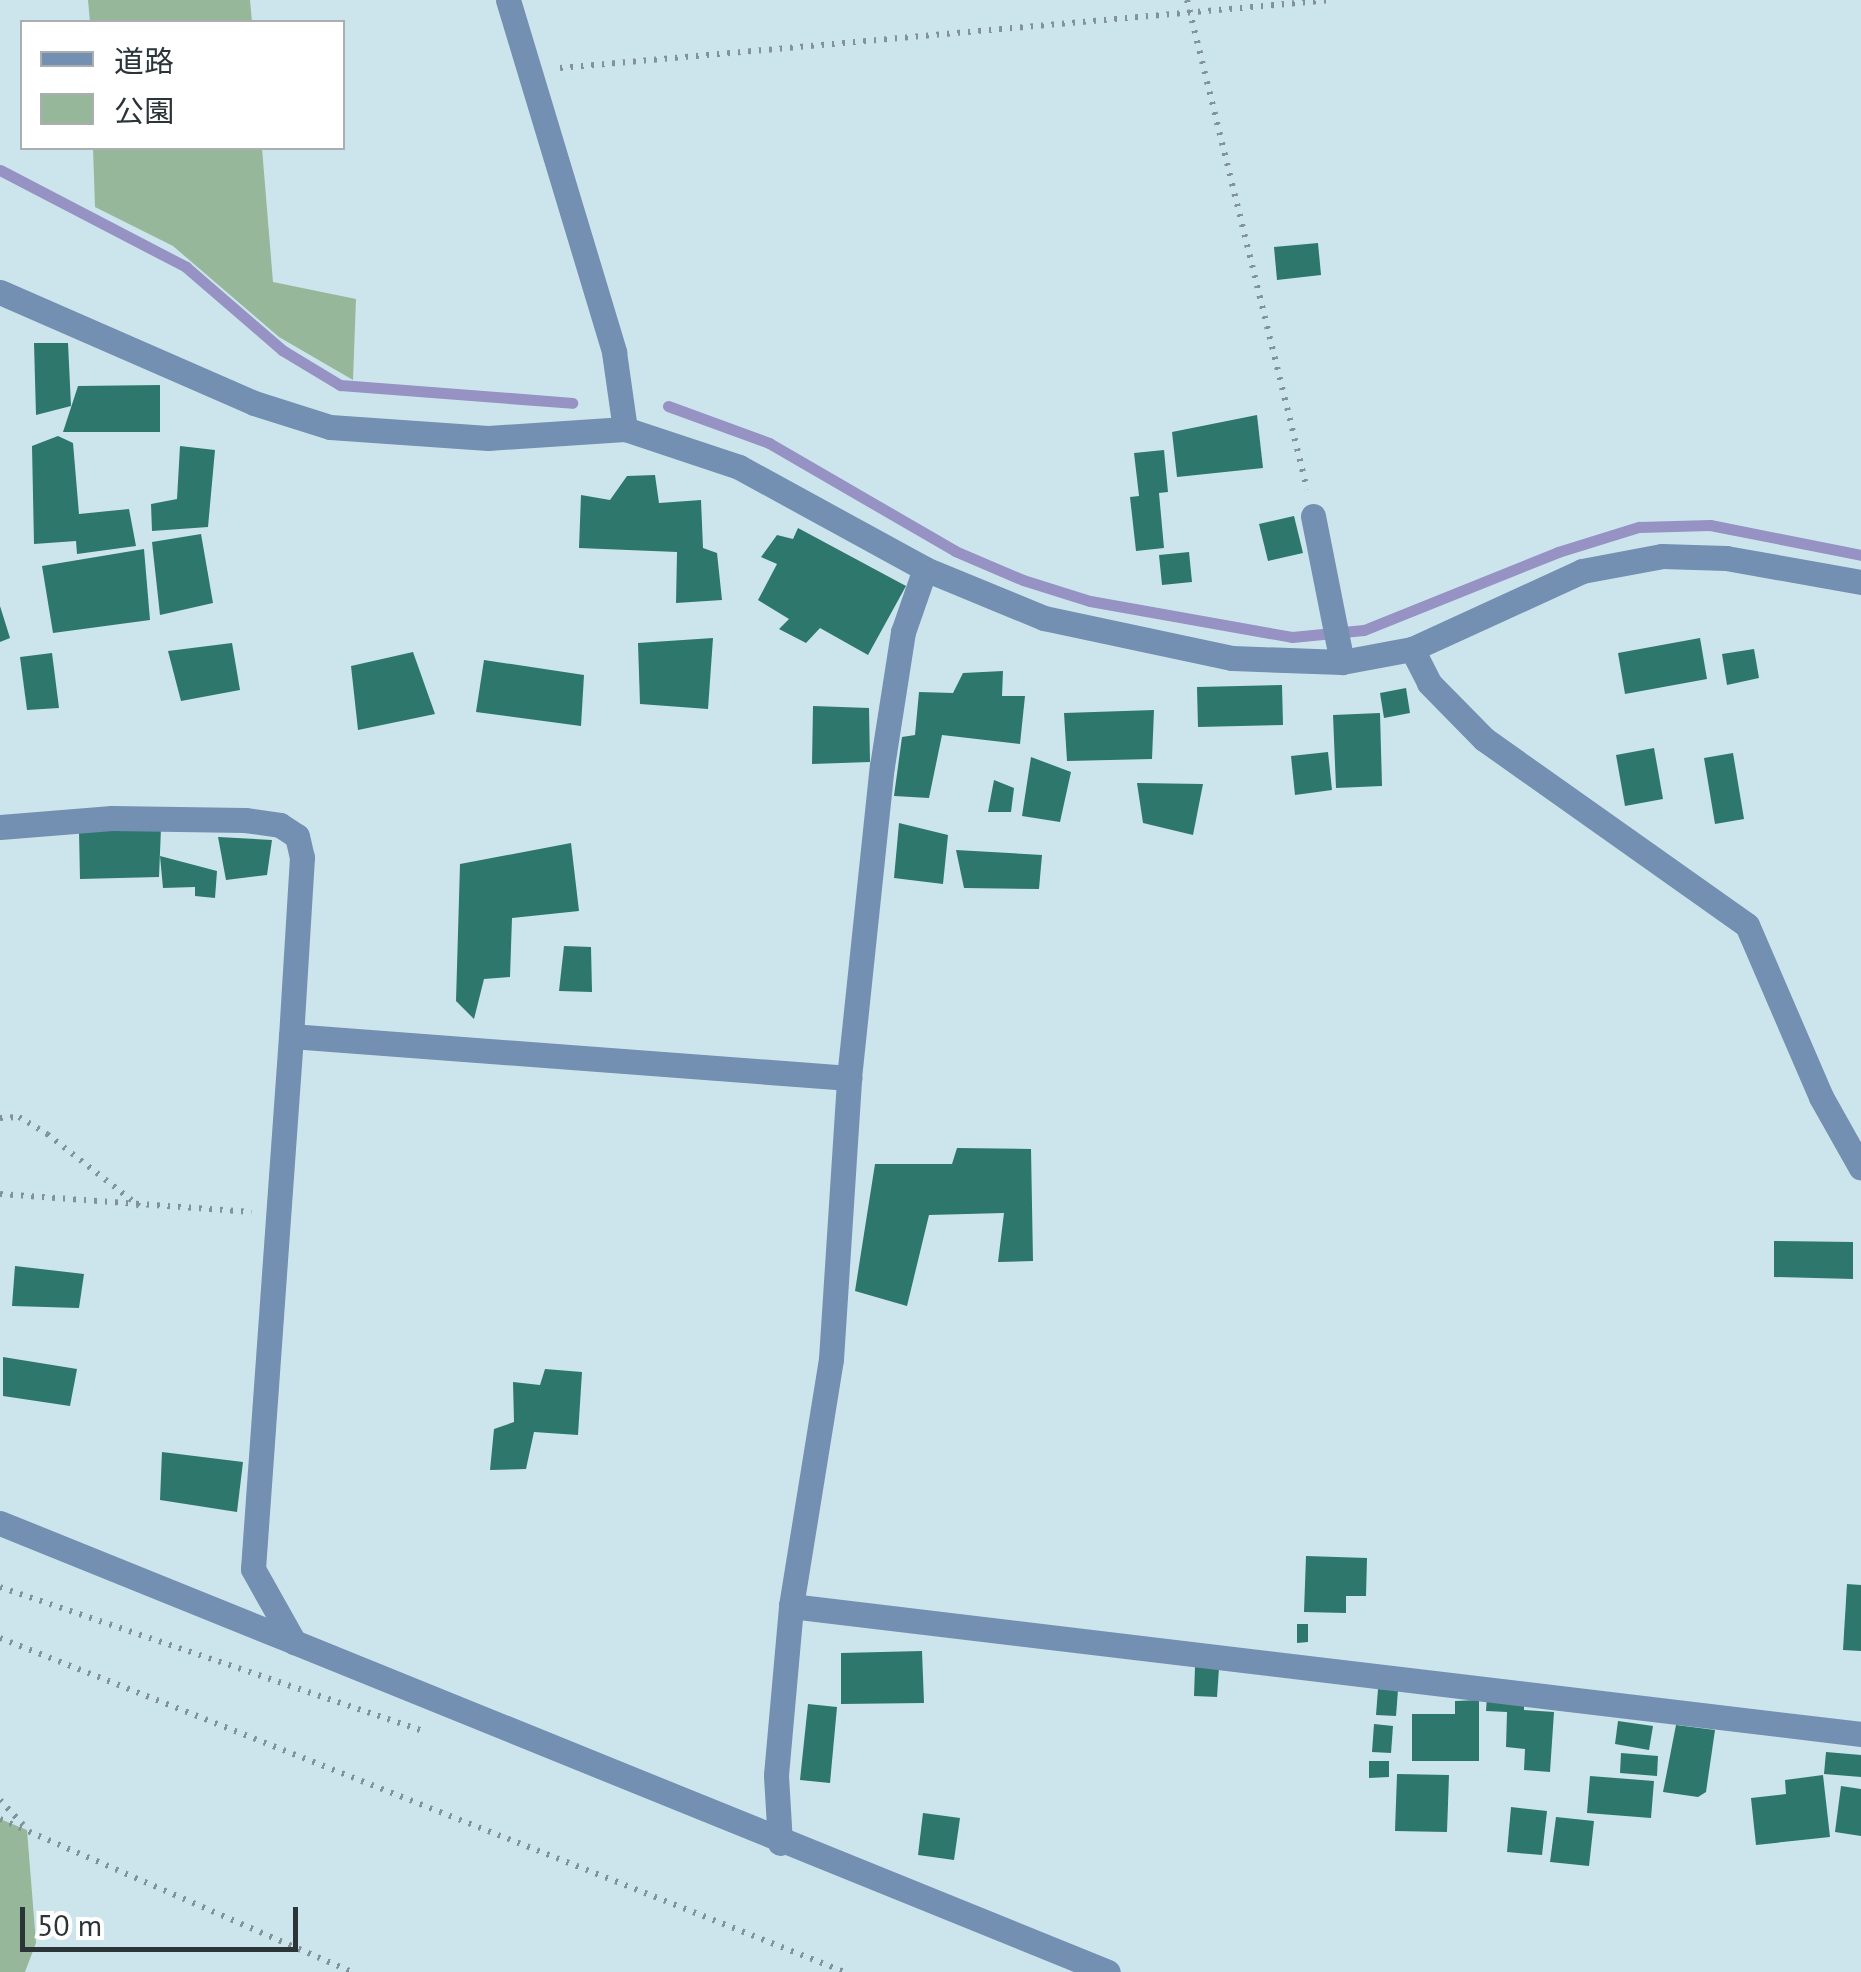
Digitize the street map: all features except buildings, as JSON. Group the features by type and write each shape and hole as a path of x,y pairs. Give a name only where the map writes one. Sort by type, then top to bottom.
{"street":[{"path":"508,0 614,352 625,429"},
{"path":"0,292 236,395 330,428 488,438 625,429 739,467 924,569 1044,618 1232,658 1412,649 1582,571 1662,556 1726,558 1861,582"},
{"path":"1313,516 1341,653"},
{"path":"780,1842 776,1776 791,1606 831,1359 849,1078 882,766 903,632 924,569"},
{"path":"1412,649 1429,684 1484,739 1747,926 1821,1096 1861,1168"},
{"path":"0,827 112,818 246,820 280,825 297,836 302,857 253,1569 294,1642"},
{"path":"291,1036 849,1078"},
{"path":"0,1523 1108,1972"},
{"path":"791,1606 1861,1734"}],"path":[{"path":"1187,0 1313,516"},
{"path":"528,70 1331,0"},
{"path":"0,1118 19,1117 48,1134 140,1206"},
{"path":"0,1194 278,1214"},
{"path":"0,1587 424,1731"},
{"path":"0,1638 845,1972"},
{"path":"0,1800 27,1830"},
{"path":"0,1819 352,1972"}],"green space":[{"path":"88,0 250,0 252,20 90,20"},
{"path":"93,150 262,150 273,282 356,299 353,380 279,337 173,246 95,207"},
{"path":"0,1819 27,1830 36,1943 25,1972 0,1972"}],"waterway":[{"path":"0,170 186,267 282,350 340,385 572,403"},
{"path":"668,406 769,443 955,551 1023,580 1090,601 1292,637 1364,630 1558,552 1639,527 1710,525 1861,555"}]}
